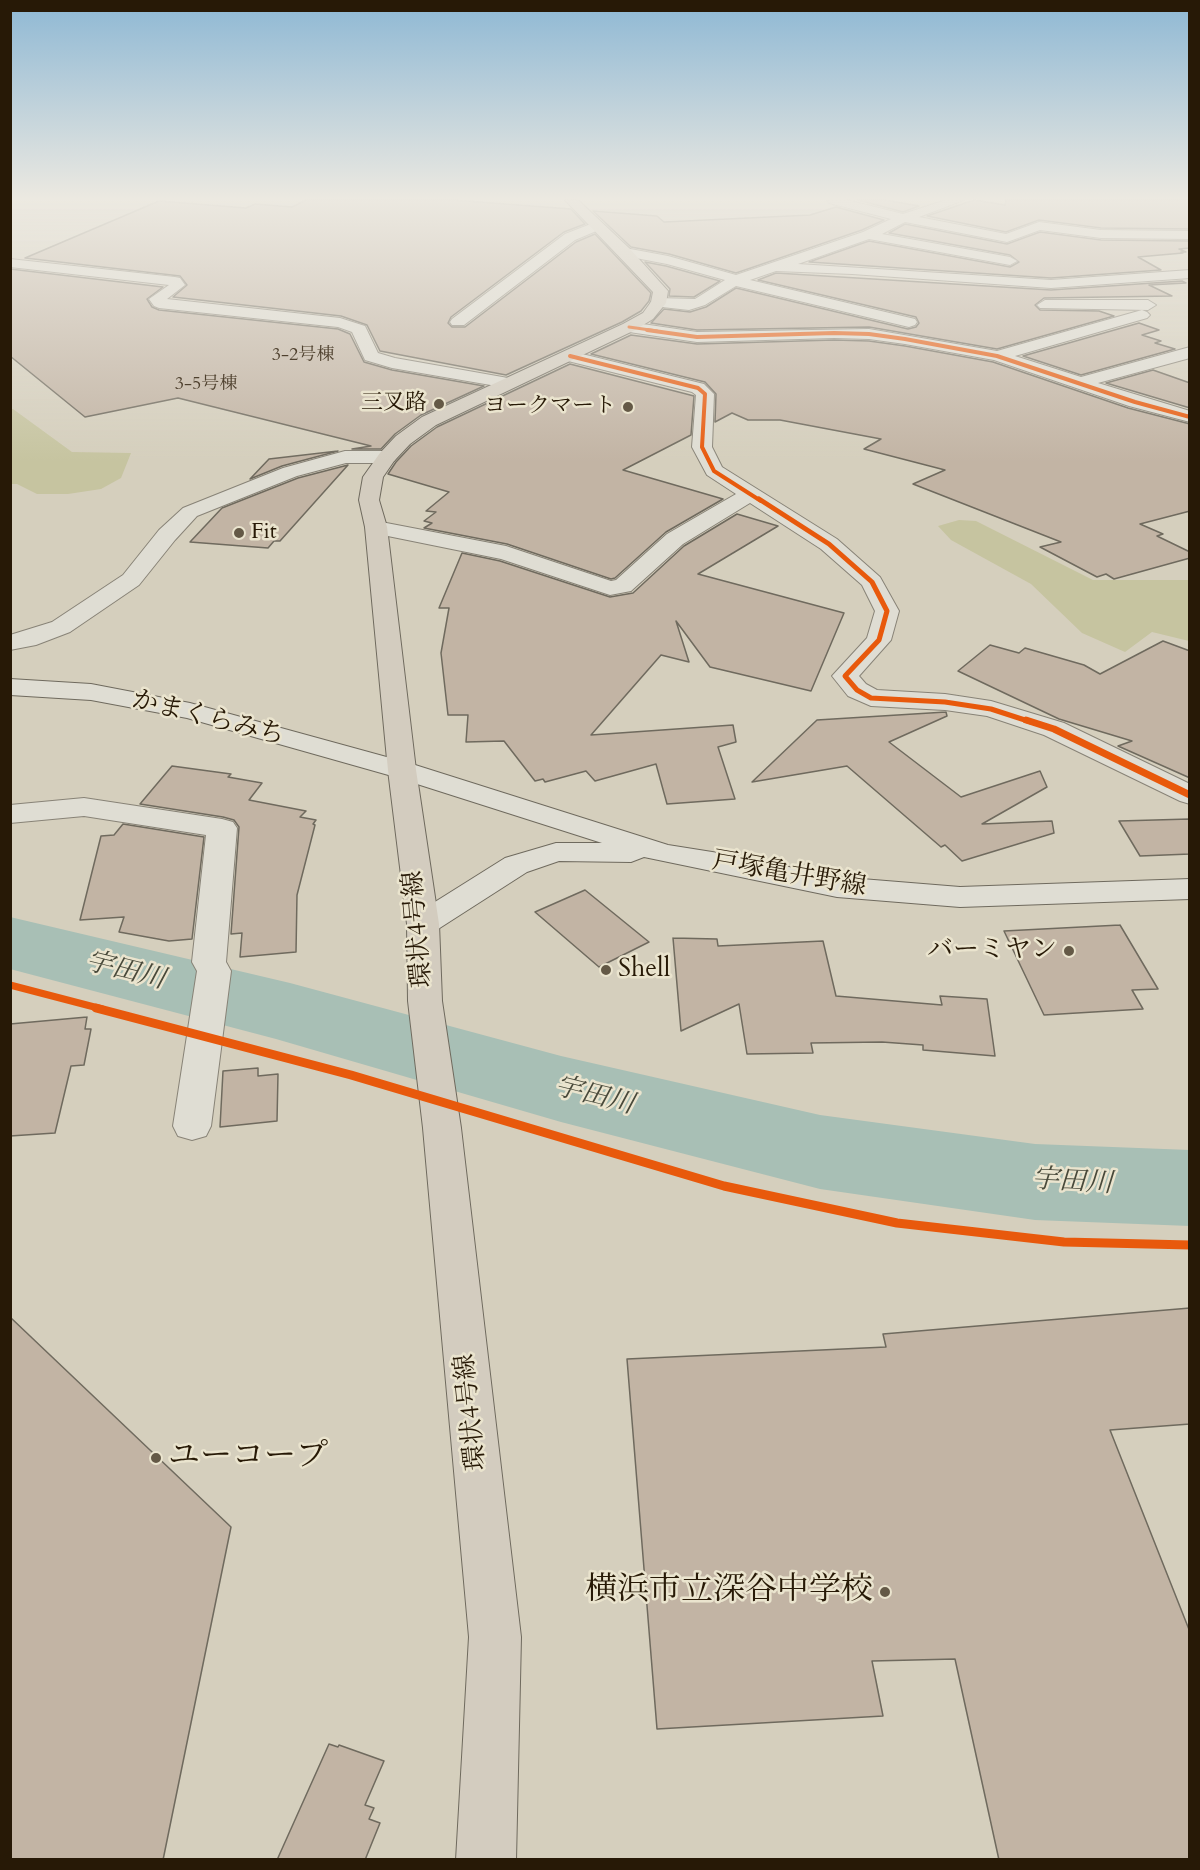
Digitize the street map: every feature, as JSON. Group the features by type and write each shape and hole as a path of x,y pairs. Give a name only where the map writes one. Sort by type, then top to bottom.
{"main road":[{"path":"658,287 661,291 658,303"},
{"name":"環状4号線","path":"486,1860 495,1637 442,1128 425,1001 423,924 402,770 376,527 369,500 373,477 387,457 403,440 429,421 629,327 648,316 658,303"}],"street":[{"path":"175,287 157,299 159,303 340,323 359,329 371,356 392,363 508,383"},
{"path":"458,322 504,287"},
{"path":"658,303 689,305 700,302 723,287"},
{"path":"766,287 843,305 934,330 945,337 952,347"},
{"path":"997,357 1137,318 1149,311 1145,302 1118,287"},
{"path":"843,305 880,297"},
{"path":"1034,304 1145,302"},
{"path":"629,327 697,337 869,334 952,347 1044,370 1078,383 1190,417"},
{"path":"1078,383 1150,365 1190,352"},
{"path":"570,356 698,387 705,394 702,447 714,471 829,544 872,582 887,611 879,640 845,676 857,690 871,698 945,702 991,709 1054,729 1190,795"},
{"path":"1150,365 1180,373"},
{"path":"10,643 27,640 61,627 131,580 167,535 190,513 290,472 345,457 387,457"},
{"path":"376,527 506,554 610,588 623,586 675,539 749,495"},
{"name":"かまくらみち","path":"10,687 91,692 190,711 402,770"},
{"name":"戸塚亀井野線","path":"402,770 663,853 837,887 960,897 1190,890"},
{"path":"10,814 84,807 222,828 209,962 214,971 192,1126"},
{"path":"423,924 516,865 556,852 663,853"}],"shaded area":[{"path":"11,409 72,452 131,453 121,478 101,489 68,494 37,494 17,484 11,484"},
{"path":"959,520 976,521 1093,580 1189,580 1189,641 1152,632 1125,652 1082,633 1031,584 951,540 938,526"}],"building":[{"path":"10,287 163,287 147,299 152,307 159,310 338,329 350,334 364,362 392,370 484,386 421,415 395,434 381,449 352,449 371,446 178,398 85,417 10,356"},
{"path":"184,287 491,287 451,317 448,323 452,327 465,327 517,287 646,287 651,293 649,301 641,311 622,322 506,375 380,351 367,325 341,316 173,297"},
{"path":"668,287 710,287 694,297 669,296"},
{"path":"789,287 1007,287 1051,290 1154,287 1172,296 1044,298 1035,305 1040,310 1099,311 1114,316 997,349 869,327 697,330 651,323 664,309 690,312 706,307 736,288 908,329 916,327 919,323 916,317"},
{"path":"1139,323 1159,330 1142,335 1161,341 1155,343 1175,349 1081,375 1023,356"},
{"path":"631,335 697,344 834,340 869,341 905,346 993,362 1128,408 1190,424 1190,511 1140,524 1163,534 1157,536 1190,552 1190,558 1114,579 1106,574 1097,577 1040,547 1061,542 913,484 945,470 864,449 881,439 780,420 748,420 732,413 715,422 716,394 705,382 591,354"},
{"path":"570,364 694,396 691,435 623,470 723,499 666,532 615,578 611,579 507,544 424,528 432,523 424,521 436,512 426,511 449,492 388,474 396,462 411,446 437,427"},
{"path":"1153,370 1190,383 1190,408 1106,383"},
{"path":"338,451 282,466 250,479 269,459"},
{"path":"348,465 280,541 274,541 268,548 190,542 222,508 298,478"},
{"path":"737,514 778,526 698,574 844,613 811,691 710,667 676,621 689,662 661,655 591,735 733,725 736,742 718,747 735,799 667,804 656,764 595,781 586,771 545,782 543,779 535,781 504,741 466,742 468,715 448,715 441,653 449,608 439,608 462,553 500,561 610,597 633,593 684,546"},
{"path":"1163,641 1190,651 1190,778 1118,746 1132,741 1059,719 958,671 990,645 1019,653 1025,648 1084,665 1100,674"},
{"path":"946,712 947,716 889,742 961,797 1040,771 1047,787 982,824 1052,821 1054,833 962,861 945,845 941,847 847,766 752,782 817,720"},
{"path":"172,766 231,774 228,777 262,783 249,800 306,811 300,817 316,820 313,824 315,825 297,895 296,952 240,957 242,933 231,934 239,827 234,820 223,817 140,804"},
{"path":"1190,819 1190,854 1140,856 1119,821"},
{"path":"123,824 204,837 192,939 169,941 119,932 124,917 80,920 101,836 114,835"},
{"path":"585,890 649,942 599,967 535,912"},
{"path":"1120,925 1158,989 1132,990 1143,1009 1044,1015 1004,931"},
{"path":"673,938 717,939 718,946 823,941 836,996 942,1005 940,996 987,999 995,1056 923,1050 923,1045 882,1042 811,1043 813,1053 747,1054 739,1004 681,1031"},
{"path":"87,1017 85,1029 91,1029 84,1065 71,1066 55,1133 10,1136 10,1024"},
{"path":"258,1068 258,1076 278,1074 277,1121 220,1127 223,1071"},
{"path":"1190,1308 1190,1424 1110,1430 1190,1632 1190,1860 999,1860 955,1659 872,1661 883,1716 657,1729 627,1359 886,1347 883,1334"},
{"path":"10,1317 231,1527 163,1860 10,1860"},
{"path":"329,1744 338,1747 339,1745 384,1761 365,1805 374,1808 369,1819 380,1823 365,1860 277,1860"}],"waterway":[{"name":"宇田川","path":"10,943 290,1013 561,1089 820,1152 1035,1182 1190,1188"}],"cycle path":[{"path":"629,327 697,337 834,333 869,334 905,339 997,356 1135,402 1190,417"},
{"path":"570,356 698,388 705,394 702,447 714,471 829,544 872,582 887,611 879,640 845,676 857,690 871,698 945,702 991,709 1054,729 1190,795"},
{"path":"10,985 351,1075 724,1186 897,1223 1064,1242 1190,1245"}],"place":[{"name":"三叉路","path":"439,404"},
{"name":"ヨークマート","path":"628,407"},
{"name":"Fit","path":"239,533"},
{"name":"バーミヤン","path":"1069,951"},
{"name":"Shell","path":"606,970"},
{"name":"ユーコープ","path":"156,1458"},
{"name":"横浜市立深谷中学校","path":"885,1592"}]}
